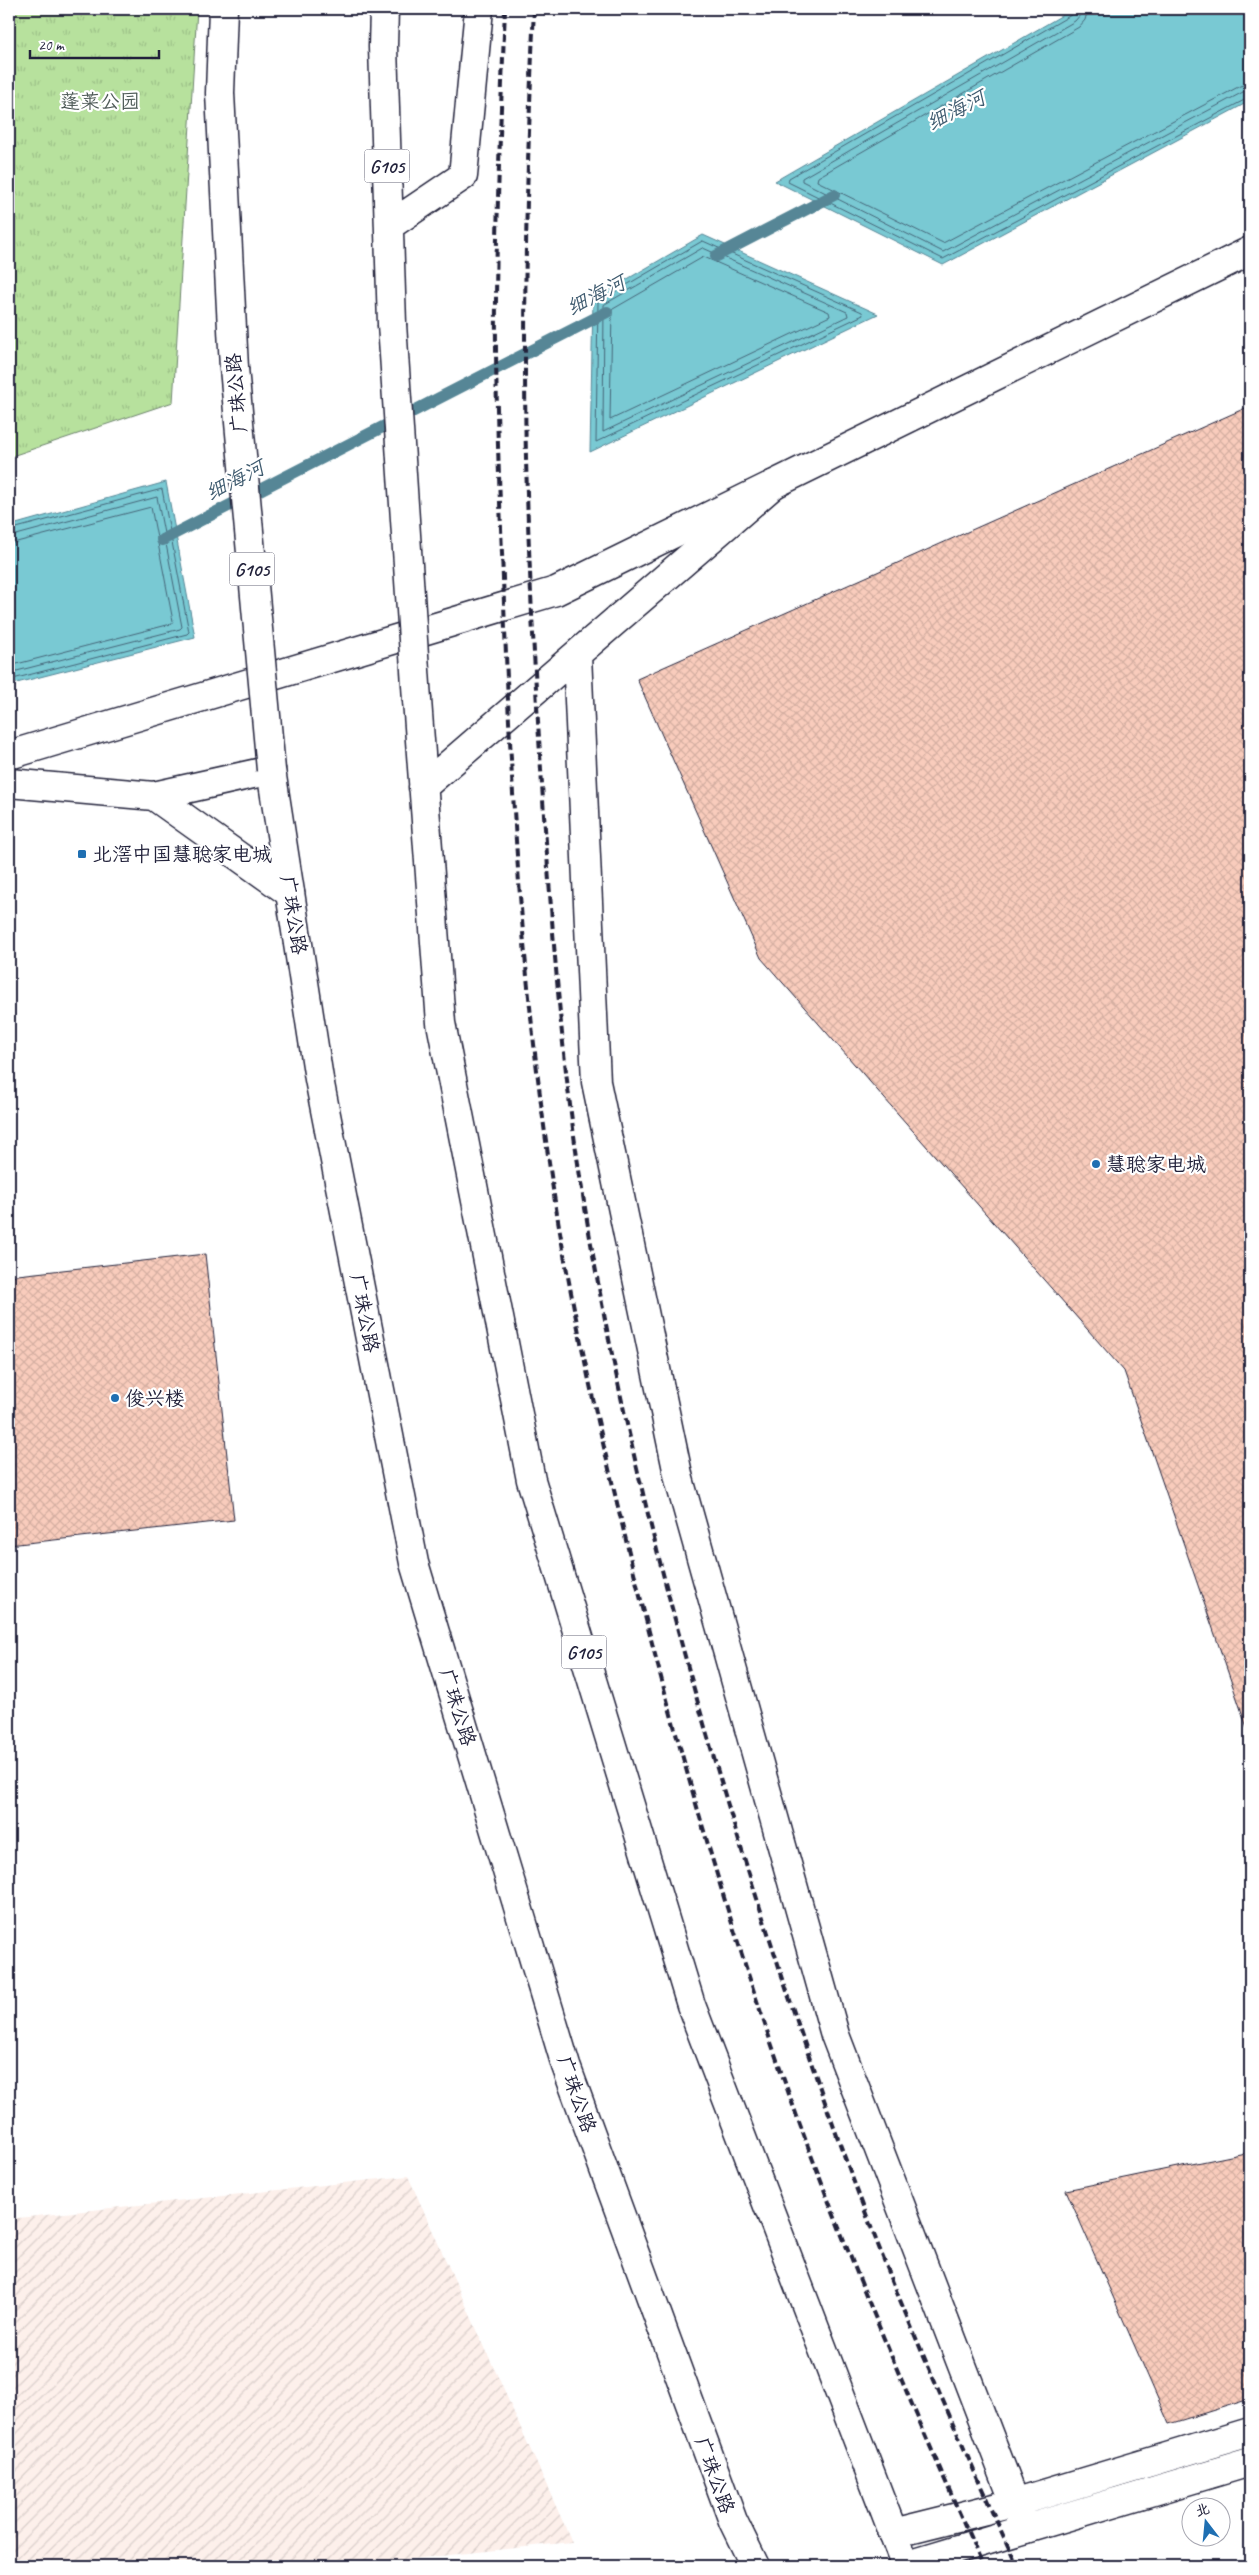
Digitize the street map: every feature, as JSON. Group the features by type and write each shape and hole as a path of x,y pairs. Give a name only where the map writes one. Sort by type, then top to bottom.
{"main road":[{"name":"广珠公路","path":"223,9 220,93 234,368 271,770 319,1079 414,1563 566,2066 733,2522 755,2566"},
{"name":"G105","path":"384,9 383,47 392,324 441,1023 531,1480 691,2005 905,2566"},
{"path":"389,226 463,176 479,9"},
{"path":"9,755 556,591 1250,251"},
{"path":"423,787 774,484"},
{"path":"577,655 596,1082 679,1479 835,2035 1025,2529"},
{"path":"9,783 154,796 271,770"},
{"path":"154,796 290,893"},
{"path":"893,2533 1014,2503 1250,2432"},
{"path":"905,2566 1250,2462"}],"shaded area":[{"path":"408,2176 572,2542 345,2566 9,2566 9,2219"}],"green space":[{"name":"蓬莱公园","path":"9,9 197,9 173,402 9,457"}],"water":[{"path":"1073,9 1250,9 1250,101 943,265 775,181"},
{"path":"703,235 878,314 590,452 593,299"},
{"path":"166,482 195,637 9,685 9,526"}],"building":[{"name":"慧聪家电城","path":"1250,406 1250,1736 1124,1371 761,958 637,679"},
{"name":"俊兴楼","path":"205,1254 234,1520 9,1545 9,1276"},
{"path":"1250,2152 1250,2399 1169,2424 1066,2190"}],"waterway":[{"name":"细海河","path":"716,256 834,195"},
{"name":"细海河","path":"162,540 607,312"}],"railway":[{"path":"505,9 498,190 496,382 508,698 515,833 526,968 541,1102 565,1261 613,1487 664,1689 708,1845 756,1999 810,2152 850,2256 983,2566"},
{"path":"534,9 525,289 526,458 531,592 544,815 558,993 567,1082 593,1256 628,1428 669,1598 742,1851 778,1964 816,2077 878,2245 928,2367 1017,2566"}],"place":[{"name":"北滘中国慧聪家电城","path":"82,854"},
{"name":"慧聪家电城","path":"1096,1164"},
{"name":"俊兴楼","path":"115,1398"}]}
